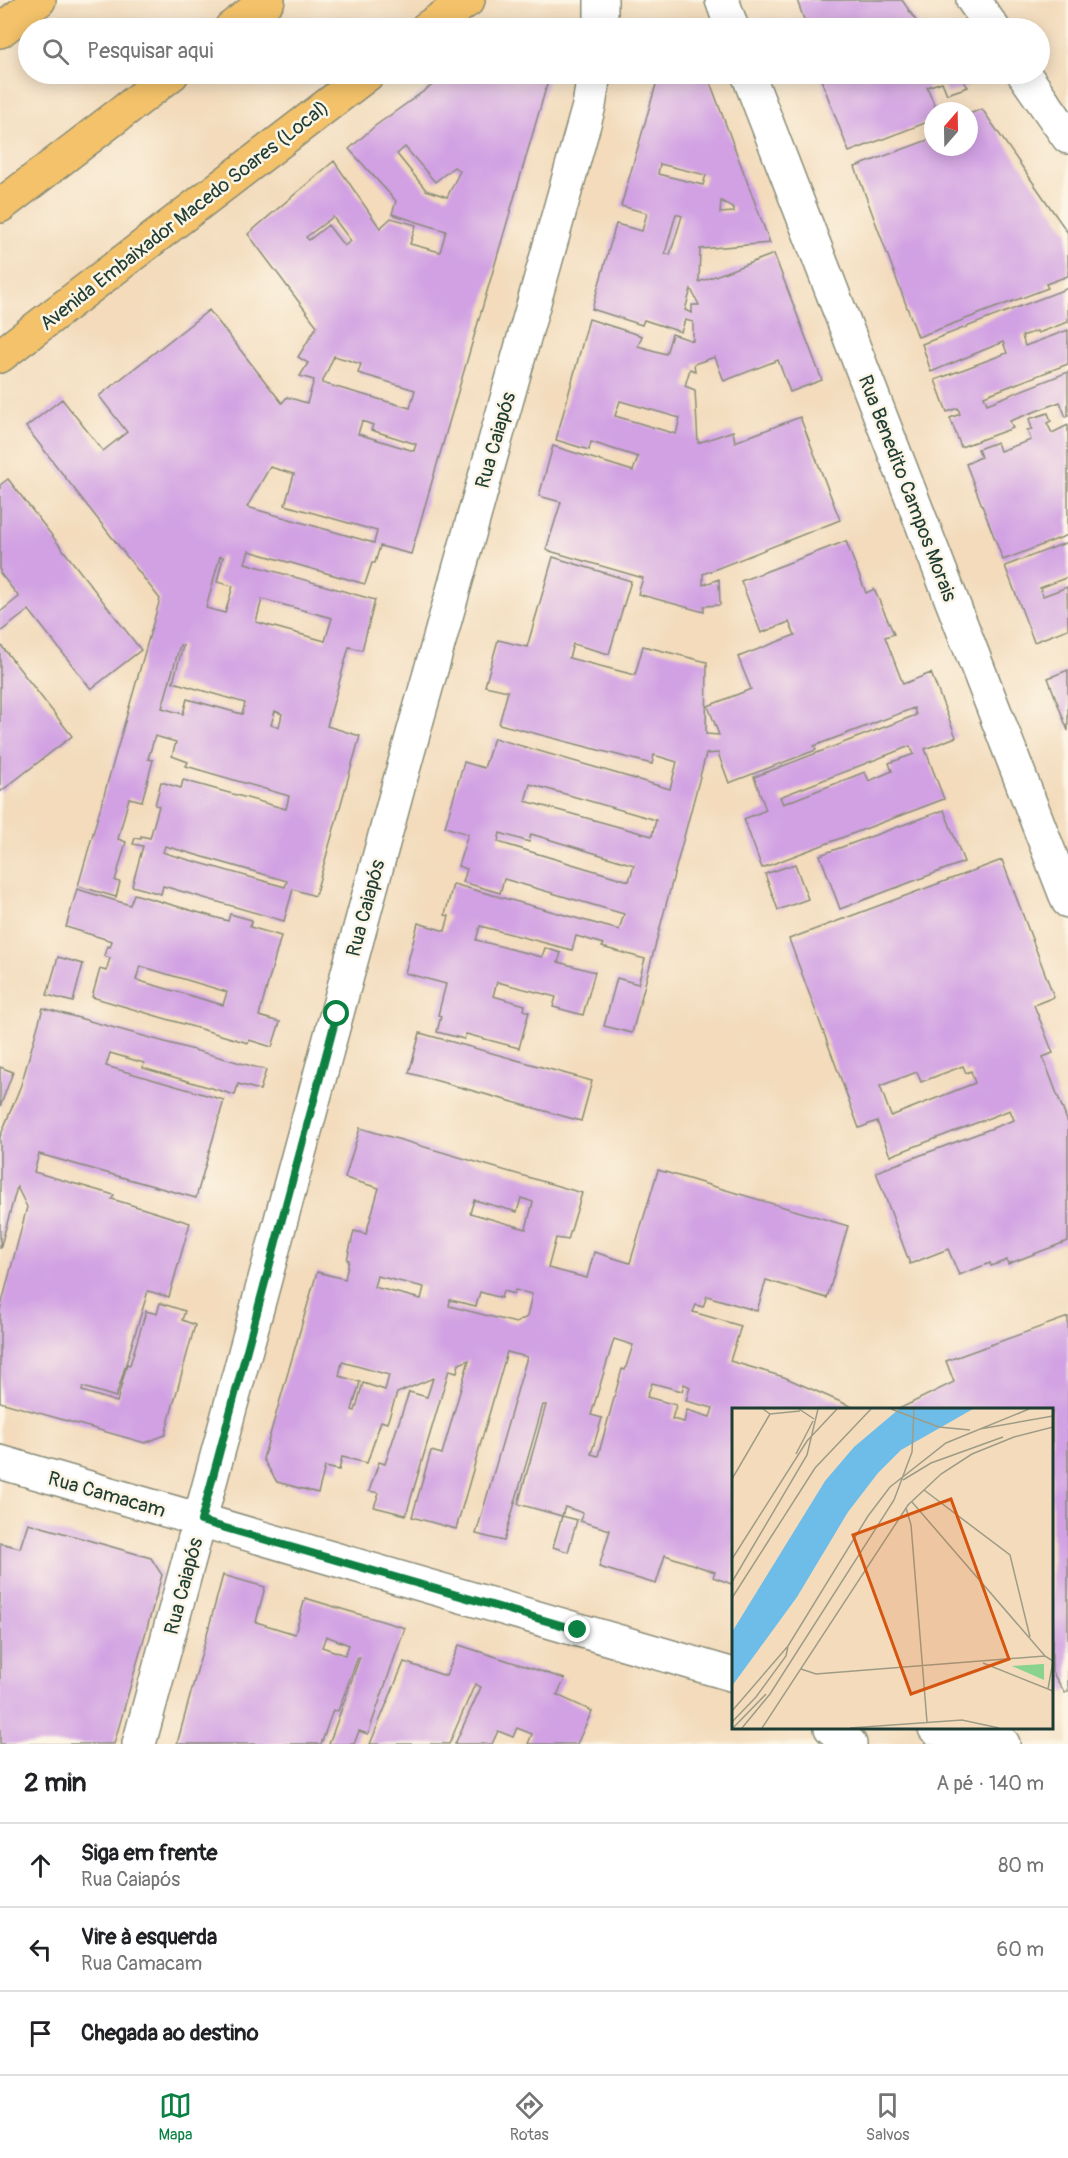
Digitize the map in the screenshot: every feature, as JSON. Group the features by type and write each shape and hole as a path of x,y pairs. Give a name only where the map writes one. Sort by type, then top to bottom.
{"highway":[{"path":"0,31 39,0"},
{"path":"244,18 268,0"},
{"path":"442,18 468,0"},
{"path":"0,206 159,84"},
{"name":"Avenida Embaixador Macedo Soares (Local)","path":"0,356 355,84"}],"street":[{"path":"601,0 602,18"},
{"path":"722,0 728,18"},
{"path":"973,0 986,18"},
{"name":"Rua Caiapós","path":"139,1744 399,784 589,106 592,84"},
{"name":"Rua Benedito Campos Morais","path":"752,84 1068,902"},
{"path":"1031,84 1068,137"},
{"name":"Rua Camacam","path":"0,1462 732,1675"},
{"path":"832,1729 850,1744"},
{"path":"939,1729 1003,1744"}],"building":[{"path":"797,0 902,0 914,18 803,18"},
{"path":"434,84 547,84 411,554 380,546 365,584 249,551 245,563 375,600 362,650 349,647 327,726 360,736 315,896 293,889 284,921 163,886 161,894 132,886 143,846 133,844 135,838 141,839 141,836 150,838 159,806 155,805 161,782 181,788 183,780 286,809 289,796 186,766 188,762 172,756 176,742 155,736 148,759 153,760 142,801 129,798 118,839 126,842 115,881 120,882 116,897 78,886 160,599 26,427 62,399 103,451 127,432 99,396 209,310 282,403 287,397 307,403 314,380 300,376 308,363 298,357 317,326 248,234 334,161 380,228 391,218 416,225 410,244 440,252 446,231 392,214 396,201 349,149 375,126","holes":["405,147 435,182 454,167 460,171 447,197 426,190 397,154","333,217 351,241 344,246 328,225 309,240 306,237","334,356 361,364 358,373 415,390 410,408 322,383","362,421 373,425 371,430 416,444 414,451 358,434","270,467 294,474 285,505 377,531 374,543 247,507","220,556 223,557 217,582 233,586 225,613 206,608","262,599 332,618 325,641 256,622","180,645 183,646 173,682 245,703 242,714 187,699 183,714 162,708","275,711 282,714 279,727 271,725","165,846 287,881 285,887 163,852"]},
{"path":"656,84 711,84 770,243 700,249 699,282 774,254 822,380 790,392 778,360 724,381 715,357 694,364 695,371 690,369 685,386 695,390 698,443 733,431 735,442 800,417 840,520 703,574 703,585 719,579 720,605 704,606 704,612 638,594 643,578 546,550 561,502 539,496 553,446 633,471 638,457 591,442 589,450 556,440 589,319 642,336 638,346 666,354 672,334 693,341 693,322 685,320 681,332 644,320 642,325 592,309 616,224 642,231 647,213 621,206","holes":["660,164 706,175 703,185 658,174","721,201 734,208 734,212 720,213","676,214 682,216 670,255 665,253","691,289 699,305 692,305 692,313 685,310","620,401 680,418 676,434 615,416"]},
{"path":"823,84 936,84 927,87 933,102 924,102 924,123 849,152"},
{"path":"943,84 966,84 968,87 947,94"},
{"path":"982,109 1068,233 1068,276 1046,284 1048,288 918,337 855,167 924,141 924,156 978,156 978,111"},
{"path":"1068,288 1068,322 1022,336 1025,346 1068,330 1068,364 984,396 987,404 1068,372 1068,416 1066,417 1060,402 1010,421 1013,428 961,447 950,418 960,414 958,408 947,412 935,380 1007,353 1003,342 931,372 922,344"},
{"path":"1048,413 1051,421 1047,423 1052,433 1068,425 1068,535 1003,560 966,464 981,457 978,449 997,442 1000,451 1031,440 1027,430 1032,429 1029,419"},
{"path":"8,479 141,650 91,689 29,610 0,632 0,612 19,597 0,573 0,485"},
{"path":"846,541 866,593 874,589 894,634 885,637 903,684 931,673 956,737 925,749 944,799 762,868 744,819 766,810 754,777 916,715 914,708 814,746 816,750 729,783 718,753 706,754 632,1033 604,1026 617,978 638,984 645,959 602,947 604,944 576,936 572,950 480,926 476,940 542,957 545,948 561,953 558,962 595,972 583,1015 553,1007 556,997 497,982 493,996 525,1005 524,1010 529,1012 519,1048 466,1034 464,1039 437,1032 441,1016 438,1015 446,984 405,973 418,923 445,931 449,916 445,915 453,884 619,930 624,914 504,879 500,893 463,882 467,869 458,866 468,834 445,827 464,762 484,768 494,738 670,789 677,762 654,755 652,764 499,724 508,691 485,686 498,640 527,647 553,557 631,581 609,654 573,644 569,658 635,675 643,646 707,662 706,734 719,735 708,706 751,689 738,657 795,635 789,622 761,633 741,581","holes":["910,746 914,754 889,763 892,771 869,781 865,772 783,804 780,797","530,784 656,820 652,836 525,801","500,833 529,842 531,834 634,865 629,881 498,842"]},
{"path":"1068,542 1068,577 1040,588 1043,596 1067,587 1068,629 1034,642 1005,566"},
{"path":"0,644 72,736 0,792"},
{"path":"1068,670 1068,731 1048,678"},
{"path":"944,810 964,862 840,909 820,855"},
{"path":"1002,860 1054,997 1034,1005 1053,1053 1043,1057 1068,1123 1068,1241 1008,1264 1007,1260 991,1266 990,1263 959,1275 948,1249 910,1264 876,1172 1014,1120 1010,1110 890,1156 877,1121 859,1128 789,939","holes":["963,1066 966,1073 971,1071 975,1083 891,1116 880,1086 917,1072 921,1082"]},
{"path":"795,864 808,899 778,910 765,874"},
{"path":"77,889 130,905 134,894 228,921 230,914 252,920 250,927 281,936 259,1016 280,1022 272,1047 249,1040 248,1043 92,997 100,969 106,971 110,958 104,956 107,946 110,947 112,941 66,927","holes":["140,966 227,992 223,1005 136,980"]},
{"path":"58,957 83,964 73,1002 47,995"},
{"path":"43,1008 266,1070 260,1090 238,1084 235,1095 143,1068 144,1063 110,1053 106,1066 224,1100 196,1198 39,1154 34,1172 114,1195 112,1199 190,1223 169,1297 148,1291 116,1397 83,1387 82,1391 117,1402 127,1364 130,1365 146,1311 157,1314 160,1303 185,1311 182,1320 195,1325 165,1435 145,1443 0,1402 0,1310 27,1207 17,1187 0,1249 0,1137 21,1085"},
{"path":"420,1033 592,1081 581,1121 409,1073"},
{"path":"0,1067 13,1072 0,1107"},
{"path":"360,1128 582,1193 568,1240 556,1238 548,1268 587,1278 594,1252 630,1263 658,1170 848,1226 827,1298 766,1280 757,1311 707,1296 703,1307 696,1305 693,1312 741,1326 730,1361 784,1377 854,1408 732,1408 732,1584 713,1577 715,1572 665,1555 656,1584 599,1567 610,1530 580,1521 583,1513 565,1507 562,1516 518,1504 546,1405 543,1405 504,1541 476,1534 527,1357 507,1352 456,1529 412,1517 431,1451 442,1454 469,1360 459,1364 457,1372 449,1370 406,1515 374,1507 379,1493 369,1491 379,1462 385,1464 409,1392 427,1397 433,1378 397,1393 387,1423 381,1421 367,1463 342,1457 339,1470 325,1467 318,1493 277,1482 263,1459 317,1272 345,1279 354,1231 366,1234 379,1188 345,1178","holes":["521,1198 533,1202 526,1229 470,1213 474,1200 517,1212","377,1276 424,1287 421,1299 374,1287","515,1290 532,1294 527,1317 516,1323 449,1306 450,1300 476,1306 480,1292 501,1298 503,1291 514,1294","614,1339 633,1345 625,1370 622,1369 598,1456 591,1454 602,1418 591,1415","342,1362 389,1375 385,1390 363,1383 355,1411 352,1410 360,1382 339,1376","652,1383 682,1391 684,1384 690,1387 686,1401 713,1408 710,1417 687,1410 684,1422 672,1419 676,1405 647,1397"]},
{"path":"1068,1317 1068,1691 1065,1693 1053,1674 1053,1408 901,1408 954,1382 946,1361"},
{"path":"562,1516 577,1520 568,1552 553,1547"},
{"path":"28,1523 151,1558 162,1575 114,1744 0,1744 0,1543 20,1548"},
{"path":"223,1575 265,1587 256,1622 295,1634 305,1598 405,1628 368,1734 359,1731 354,1744 329,1744 360,1657 358,1657 338,1711 333,1710 321,1744 177,1744","holes":["326,1636 349,1645 345,1655 322,1647"]},
{"path":"459,1645 565,1679 557,1695 592,1711 577,1744 528,1744 532,1734 517,1728 513,1737 498,1731 492,1744 455,1744 481,1687 475,1684 449,1744 370,1744 404,1662 446,1676"}],"route":[{"path":"337,1014 201,1521 578,1630"}]}
